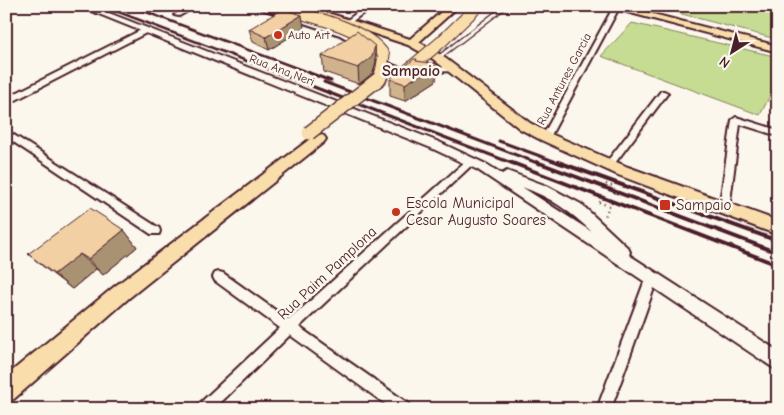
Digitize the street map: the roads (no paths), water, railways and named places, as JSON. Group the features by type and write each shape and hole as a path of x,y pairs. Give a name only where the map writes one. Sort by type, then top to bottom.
{"main road":[{"name":"Rua Ana Neri","path":"83,6 476,164 648,274 778,362"},
{"path":"274,6 370,38 384,54 380,78"},
{"path":"295,6 412,43 453,69 525,126 546,137 609,165 778,228"},
{"path":"412,43 454,6"},
{"path":"6,391 122,292 251,192 465,6"},
{"path":"314,136 419,62 478,6"},
{"path":"614,7 778,49"}],"street":[{"path":"177,15 194,6"},
{"path":"256,6 350,37 367,48 388,67 402,71 453,69"},
{"path":"348,22 370,6"},
{"name":"Rua Antunes Garcia","path":"546,137 614,7"},
{"path":"6,102 146,31"},
{"path":"609,165 664,93"},
{"path":"724,209 736,120 778,133"},
{"path":"6,133 155,231"},
{"name":"Rua Paim Pamplona","path":"204,409 290,327 476,164"},
{"path":"604,409 648,274"},
{"path":"219,277 404,409"}],"lane":[{"path":"438,58 503,8"}],"railway":[{"path":"103,6 278,73"},
{"path":"130,6 310,73"},
{"path":"275,72 514,164"},
{"path":"307,72 331,81"},
{"path":"324,82 540,164"},
{"path":"499,141 562,164"},
{"path":"510,162 778,265"},
{"path":"537,162 778,253"},
{"path":"558,162 778,241"}],"place":[{"name":"Auto Art","path":"278,35"},
{"name":"Sampaio","path":"665,205"},
{"name":"Escola Municipal Cesar Augusto Soares","path":"396,212"}],"district":[{"name":"Sampaio","path":"411,70"}]}
